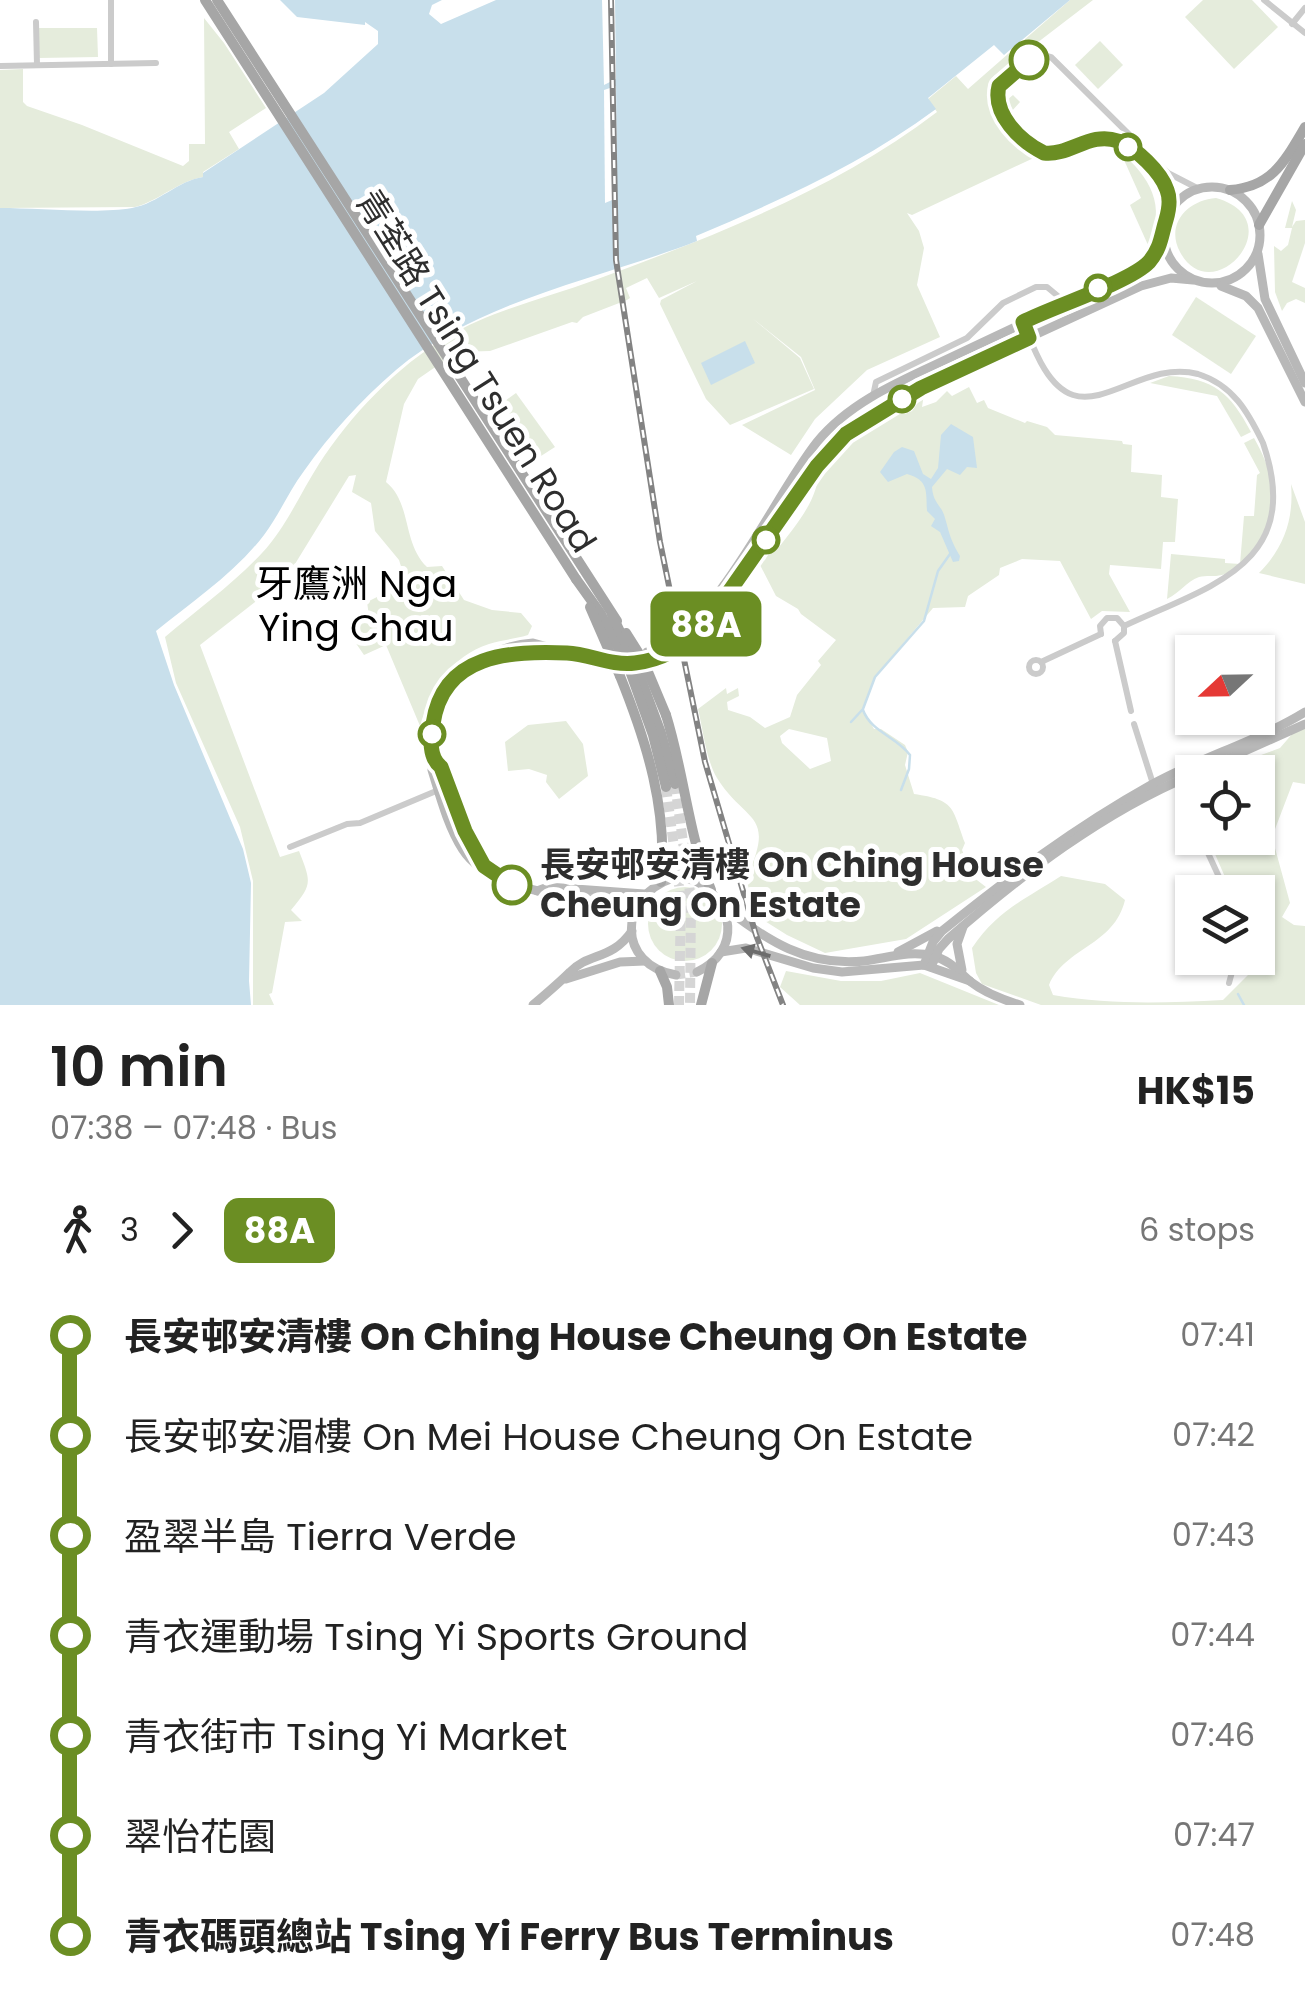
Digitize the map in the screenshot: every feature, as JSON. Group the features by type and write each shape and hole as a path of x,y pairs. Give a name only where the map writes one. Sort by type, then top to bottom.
{"main road":[{"name":"青荃路 Tsing Tsuen Road","path":"205,0 601,614 630,671 671,786 644,683 612,615 217,0"},
{"path":"921,388 853,428 832,447 785,500 705,607 681,634 649,656 687,644 703,629 785,500 821,438 836,422 872,396 1143,266 1164,239 1176,202 1198,188 1230,190 1261,183 1277,172 1305,128"},
{"path":"1305,144 1259,225 1258,251 1265,299 1305,383"},
{"path":"1230,190 1249,204 1259,225"},
{"path":"1164,239 1176,268 1193,280"},
{"path":"1214,284 1246,271 1258,251"},
{"path":"872,396 875,401 885,401 921,388 1150,282 1171,278 1234,289 1258,308 1305,402"},
{"path":"576,580 635,713 660,808 664,852 660,882"},
{"path":"705,607 722,601"},
{"path":"612,615 644,660 655,687 680,762 701,862 711,890 724,907 764,939 796,953 843,962 891,956 929,961 1020,1005"},
{"path":"608,660 533,644 478,661 462,673 438,706 432,730 432,770 443,788 464,852 471,861 512,885 610,903 632,919"},
{"path":"1222,755 1305,712"},
{"path":"1237,755 1305,724"},
{"path":"929,961 936,937 952,922 1080,826 1175,778"},
{"path":"722,952 746,948 833,972 929,961 964,925 1084,833 1154,788"},
{"path":"673,878 644,894 632,919 632,931 635,946 645,960 660,971 676,975"},
{"path":"694,880 711,890"},
{"path":"537,891 548,888 644,894"},
{"path":"697,972 712,964 722,952 728,928 724,907"},
{"path":"891,956 952,922"},
{"path":"964,925 957,944 958,955 970,981"},
{"path":"566,979 571,970 613,952 632,931"},
{"path":"533,1005 566,979 620,962 645,960"},
{"path":"701,1005 712,964"},
{"path":"660,971 669,1005"}],"street":[{"path":"110,0 111,64"},
{"path":"1264,0 1305,33"},
{"path":"1292,24 1305,8"},
{"path":"36,22 37,65"},
{"path":"1170,212 1162,180 1120,142 1086,141 1053,154 1035,148 1001,114 997,106 999,86 1032,58 1051,58 1168,173 1198,188"},
{"path":"0,66 156,64"},
{"path":"872,396 876,382 967,338 1002,303 1036,288 1047,288 1065,302"},
{"path":"1023,322 1055,384 1070,394 1092,396 1165,372 1192,373 1218,383 1248,413 1278,478 1278,517 1258,558 1229,579 1124,626"},
{"path":"1107,618 1117,618 1124,626 1122,637 1115,641 1101,634 1100,626 1107,618"},
{"path":"1041,662 1101,634"},
{"path":"1115,641 1131,711"},
{"path":"1134,724 1154,788"},
{"path":"290,847 443,788"},
{"path":"1229,983 1231,975"}],"green space":[{"path":"1070,0 1093,0 989,83 1001,105 1013,95 1020,102 1011,112 1017,118 1009,121 1019,140 1038,156 912,215 907,213 924,248 917,285 940,337 867,370 815,419 791,455 742,425 815,390 801,357 752,318 800,358 814,389 730,425 706,399 660,304 697,281 659,298 647,278 626,288 630,298 627,300 577,323 490,351 457,352 418,379 404,404 386,482 400,501 419,557 427,567 442,566 464,600 492,610 521,613 532,626 528,635 476,649 453,666 437,687 420,726 386,645 364,655 353,639 353,630 369,616 367,602 385,593 399,594 407,585 399,560 375,531 371,503 352,492 356,475 349,476 287,577 200,645 280,857 299,851 308,876 303,894 291,910 302,921 285,922 269,994 274,1005 253,1005 253,881 240,827 176,683 165,637 262,553 345,428 376,393 428,349 482,319 683,247 815,188 898,140 937,112 928,99 956,76 968,89"},
{"path":"1203,0 1252,0 1278,27 1234,69 1185,17"},
{"path":"204,18 266,108 229,132 239,149 203,172 203,177 135,207 0,208 0,70 23,69 23,102 27,106 183,166 189,161 189,144 205,144"},
{"path":"38,28 97,28 98,57 39,58"},
{"path":"1100,41 1123,65 1098,89 1075,65"},
{"path":"1120,151 1140,171 1152,193 1156,217 1148,245 1130,205 1141,198"},
{"path":"1216,198 1238,209 1248,224 1247,241 1239,256 1226,267 1210,272 1194,268 1180,252 1175,232 1188,209"},
{"path":"1292,201 1296,210 1292,227 1296,221 1305,220 1305,243 1292,282 1305,288 1305,303 1296,299 1282,311 1275,292 1274,246 1281,251 1288,245 1292,228 1285,228"},
{"path":"1196,297 1256,336 1231,374 1172,335"},
{"path":"1169,376 1198,380 1219,390 1251,432 1241,437 1217,396 1150,383"},
{"path":"969,387 977,403 984,400 988,408 1047,427 1055,435 1132,445 1131,472 1162,475 1161,497 1178,499 1175,542 1163,542 1161,569 1110,565 1109,574 1130,612 1102,611 1091,619 1060,561 1022,559 1000,568 999,575 968,596 965,607 933,608 875,677 863,709 874,729 881,729 905,745 905,765 914,794 937,799 950,807 965,843 962,850 973,877 986,887 906,939 825,953 757,916 746,879 759,841 758,830 713,771 698,709 726,688 727,694 738,688 739,696 727,702 728,710 750,717 765,728 790,717 797,695 836,640 776,596 759,563 765,560 770,548 776,551 805,512 815,490 819,466 874,423 877,415 893,406 905,414 912,411 924,394 922,407 936,402 947,391 952,396","holes":["789,729 827,738 831,761 810,769 782,743 780,736"]},
{"path":"516,393 555,447 541,456 502,403"},
{"path":"1254,438 1274,496 1270,525 1263,540 1253,553 1235,569 1222,575 1199,577 1167,599 1171,554 1240,564 1244,516 1254,516 1260,473 1244,443"},
{"path":"1291,484 1305,522 1305,584 1259,573 1286,532"},
{"path":"566,721 583,744 588,776 559,799 546,782 547,775 529,769 508,771 505,742 528,725"},
{"path":"1305,725 1305,784 1293,782 1275,829 1275,755 1261,755 1280,748"},
{"path":"1275,848 1290,903 1282,917 1294,925 1305,926 1305,1005 1041,1005 982,984 976,973 972,948 982,935 1023,899 1061,876 1105,884 1125,900 1111,927 1056,972 1049,985 1053,995 1117,1002 1223,1000 1248,975 1275,975 1275,875 1224,875 1215,855 1275,855"},
{"path":"685,887 711,898 722,924 711,950 685,961 659,950 648,924 659,898"},
{"path":"786,971 841,981 881,981 920,973 999,1005 800,1005 780,987"}],"water":[{"path":"280,0 442,0 432,5 429,14 441,24 496,0 1070,0 1004,55 994,45 928,98 936,109 850,164 696,236 697,241 503,308 429,346 383,381 324,444 253,549 156,631 174,685 243,849 251,883 251,1005 0,1005 0,208 103,211 151,202 203,177 203,173 324,93 378,44 378,31 365,22 297,17"},
{"path":"745,341 755,363 711,385 701,363"},
{"path":"951,424 973,437 977,468 967,467 960,475 947,469 932,487 960,556 959,561 953,562 940,532 931,526 935,519 927,511 923,483 907,474 888,482 880,472 902,447 914,451 923,474 931,479 938,468 941,435"}],"pier":[{"path":"602,0 615,0 616,79 604,85"},
{"path":"616,86 617,198 605,203 604,90"}],"waterway":[{"path":"851,722 863,709 875,677 924,621 938,571 950,554"},
{"path":"863,710 872,724 910,755 901,790"},
{"path":"1238,994 1244,1005"}],"tunnel":[{"path":"675,784 691,900 690,1005"},
{"path":"666,787 681,900 679,1005"},
{"path":"673,878 694,880"},
{"path":"676,975 697,972"}],"railway":[{"path":"611,0 616,260 660,542 705,762 756,935 783,1005"}],"bus line":[{"name":"88A","path":"512,885 484,866 465,831 441,767 434,762 433,719 451,684 462,673 478,661 498,654 564,652 608,663 632,664 658,658 687,644 703,629 817,466 846,434 888,405 1029,338 1023,322 1137,270 1148,262 1164,239 1170,212 1167,190 1141,158 1120,142 1101,139 1062,152 1044,153 1001,114 997,106 999,86 1029,60"}],"place":[{"name":"長安邨安清樓 On Ching House Cheung On Estate","path":"512,885"}],"district":[{"name":"牙鷹洲 Nga Ying Chau","path":"356,606"}]}
